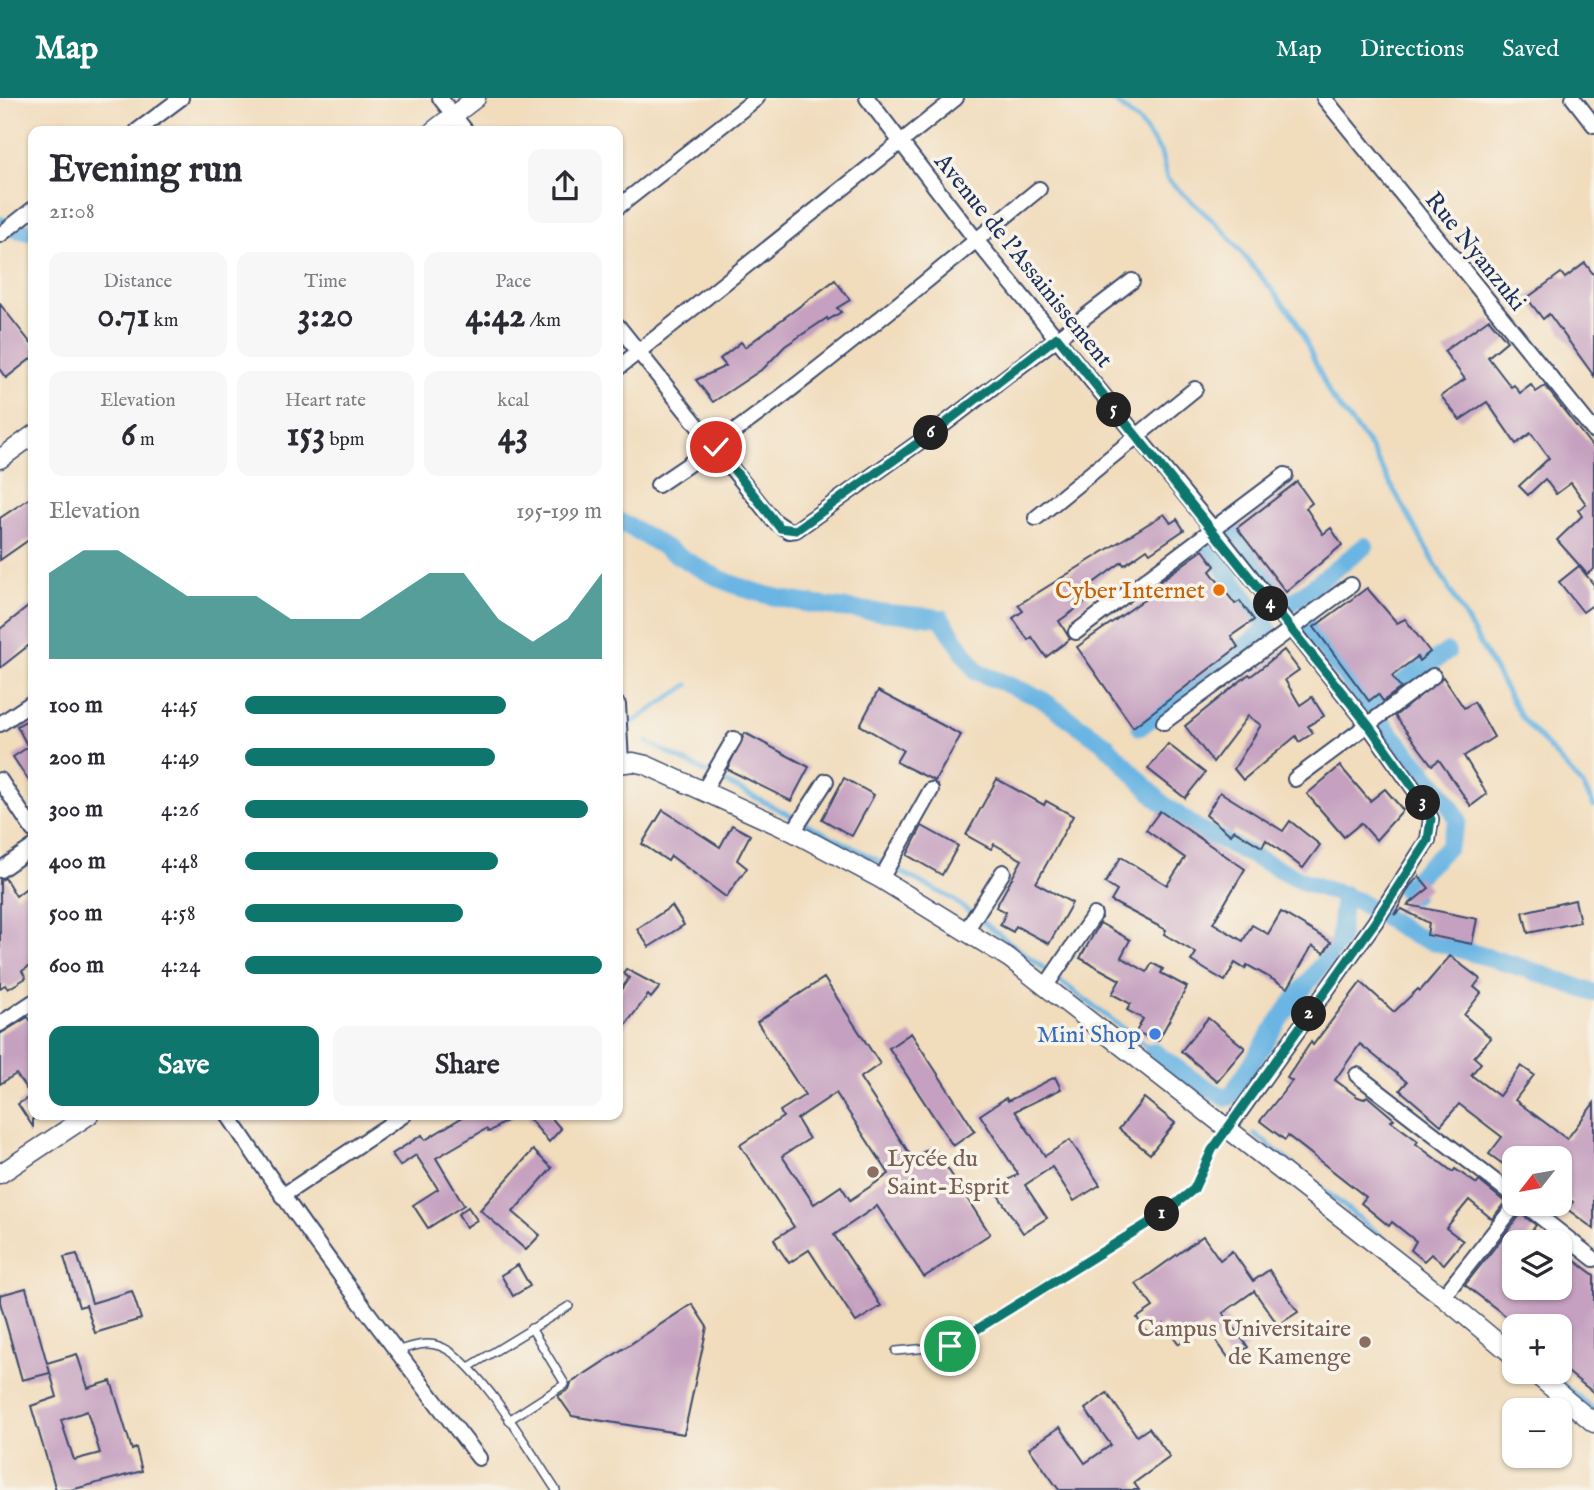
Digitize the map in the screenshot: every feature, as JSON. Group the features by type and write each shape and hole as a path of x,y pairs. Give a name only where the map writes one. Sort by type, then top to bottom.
{"street":[{"path":"144,126 181,98"},
{"path":"440,98 462,126"},
{"path":"440,126 476,98"},
{"path":"623,203 757,98"},
{"name":"Avenue de l'Assainissement","path":"867,98 976,240 1214,530 1369,726 1419,796 1431,819 1428,840 1375,922 1227,1130"},
{"path":"623,364 956,98"},
{"name":"Rue Nyanzuki","path":"1324,98 1594,431"},
{"path":"1573,98 1594,125"},
{"path":"658,485 716,447 850,344 1039,189"},
{"path":"3,230 28,212"},
{"path":"623,332 780,528 796,530 943,425 1132,281"},
{"path":"1036,518 1138,439 1195,389"},
{"path":"0,459 28,439"},
{"path":"1076,632 1285,475"},
{"path":"1164,722 1351,585"},
{"path":"1295,779 1433,676"},
{"path":"0,724 28,705"},
{"path":"704,790 734,739"},
{"path":"623,763 633,761 646,765 793,832 881,879 966,931 1045,987 1444,1297 1502,1346"},
{"path":"0,780 28,822"},
{"path":"793,832 826,781"},
{"path":"881,879 931,790"},
{"path":"0,870 28,850"},
{"path":"966,931 1003,872"},
{"path":"1045,987 1094,915"},
{"path":"0,1024 28,1005"},
{"path":"1357,1075 1502,1187"},
{"path":"0,1174 81,1120"},
{"path":"231,1120 282,1196 479,1458"},
{"path":"282,1196 396,1120"},
{"path":"1444,1297 1507,1216"},
{"path":"1539,1216 1594,1259"},
{"path":"1547,1384 1594,1423"}],"lane":[{"path":"895,1351 950,1346 1163,1214 1194,1189 1212,1150 1227,1130"},
{"path":"469,1367 569,1306"},
{"path":"509,1420 565,1384 531,1328"},
{"path":"397,1352 418,1345 436,1345 453,1352 469,1367 509,1420 556,1490"}],"building":[{"path":"1585,263 1594,275 1594,376 1549,314 1543,319 1527,298 1561,273 1565,278"},
{"path":"835,280 850,300 837,308 841,312 828,320 827,318 785,346 764,368 713,402 696,380 726,366 720,359 741,342 745,347"},
{"path":"0,304 28,340 28,361 6,378 0,370"},
{"path":"1489,319 1507,341 1488,357 1511,387 1514,385 1520,393 1531,385 1536,392 1545,386 1594,449 1594,569 1587,574 1557,540 1582,516 1578,510 1586,504 1571,483 1556,494 1545,479 1528,495 1519,486 1549,458 1531,433 1516,444 1487,402 1460,420 1441,396 1465,379 1444,351"},
{"path":"1297,482 1312,503 1306,508 1323,534 1331,528 1342,545 1286,592 1237,528"},
{"path":"28,499 28,540 0,560 0,518"},
{"path":"1164,514 1171,523 1177,519 1184,530 1150,553 1147,549 1124,565 1122,562 1084,590 1090,599 1059,621 1070,639 1046,657 1032,637 1028,640 1013,618 1023,611 1018,605"},
{"path":"1203,550 1215,566 1210,571 1235,604 1240,601 1254,620 1231,636 1238,647 1133,727 1077,647 1148,597 1145,592"},
{"path":"1579,566 1594,585 1594,604 1583,612 1559,582"},
{"path":"1367,588 1397,623 1405,619 1430,652 1419,661 1417,657 1392,676 1401,688 1383,701 1378,694 1369,701 1314,627"},
{"path":"28,607 28,646 0,668 0,629"},
{"path":"1284,650 1299,670 1285,680 1300,705 1312,697 1324,716 1308,726 1313,733 1299,742 1296,736 1243,780 1234,769 1261,725 1248,716 1213,762 1185,726 1249,674 1251,676"},
{"path":"1443,677 1464,708 1474,702 1494,737 1464,756 1487,794 1471,806 1439,760 1432,765 1395,716"},
{"path":"878,691 961,735 935,781 896,762 903,750 860,725"},
{"path":"28,720 28,747 17,726"},
{"path":"745,733 809,767 791,801 727,769"},
{"path":"1168,744 1205,773 1185,798 1148,769"},
{"path":"28,747 28,780 13,757"},
{"path":"1340,766 1370,801 1385,789 1403,810 1376,840 1361,823 1344,837 1307,794"},
{"path":"844,778 874,795 852,836 822,819"},
{"path":"997,779 1044,805 1046,801 1073,816 1036,883 1072,903 1049,944 1016,926 1013,932 1000,925 1006,912 996,907 1022,860 994,844 991,849 966,835"},
{"path":"1220,792 1283,831 1290,821 1320,845 1303,868 1266,840 1262,847 1234,830 1231,835 1206,815"},
{"path":"663,810 720,847 732,825 750,835 737,860 747,868 726,897 671,856 668,861 642,844"},
{"path":"1160,811 1245,869 1213,923 1243,941 1252,925 1268,934 1281,912 1331,942 1324,953 1312,946 1288,988 1247,965 1245,969 1235,963 1225,981 1191,961 1196,953 1164,934 1166,930 1111,901 1117,891 1105,883 1121,857 1167,885 1185,858 1146,830"},
{"path":"922,826 958,846 942,875 907,855"},
{"path":"1419,876 1429,888 1408,905 1477,919 1472,944 1427,935 1429,923 1402,909 1394,915 1410,886"},
{"path":"5,878 16,896 28,887 28,967 22,971 26,978 8,989 5,985 0,988 0,880"},
{"path":"1575,900 1580,922 1528,933 1523,912"},
{"path":"672,906 684,925 649,947 637,929"},
{"path":"1100,923 1130,940 1121,957 1147,972 1152,963 1163,969 1161,973 1187,987 1158,1041 1136,1032 1143,1019 1127,1010 1131,1004 1112,994 1120,980 1080,958"},
{"path":"1450,956 1480,979 1474,987 1481,993 1464,1015 1491,1038 1474,1057 1481,1063 1471,1075 1499,1096 1521,1066 1534,1075 1515,1100 1567,1139 1594,1103 1594,1229 1572,1213 1572,1146 1502,1146 1502,1163 1489,1154 1502,1137 1459,1104 1441,1125 1400,1090 1407,1082 1360,1044 1335,1080 1358,1097 1364,1099 1367,1096 1394,1119 1391,1121 1418,1141 1416,1144 1453,1172 1455,1169 1477,1184 1479,1181 1502,1200 1502,1206 1492,1219 1469,1200 1446,1228 1463,1241 1444,1264 1431,1254 1424,1261 1411,1250 1416,1241 1392,1222 1389,1226 1361,1203 1366,1197 1288,1136 1285,1140 1260,1121 1292,1081 1287,1078 1311,1042 1313,1045 1361,982 1394,1012 1418,989 1420,991"},
{"path":"626,969 660,987 651,998 648,995 623,1028 623,987 629,978 623,973"},
{"path":"824,978 880,1064 860,1078 913,1159 933,1146 990,1234 924,1277 877,1206 834,1235 881,1306 856,1322 809,1250 789,1263 778,1247 774,1239 794,1227 740,1145 783,1117 780,1111 805,1095 757,1022","holes":["836,1093 889,1174 850,1200 841,1186 814,1204 782,1156 809,1139 797,1119"]},
{"path":"28,1017 28,1092 16,1074 0,1084 0,1034"},
{"path":"1208,1018 1245,1048 1217,1081 1181,1051"},
{"path":"911,1033 975,1131 953,1146 889,1048"},
{"path":"1055,1077 1061,1089 1015,1111 1045,1156 1070,1140 1100,1185 1074,1201 1052,1167 1025,1185 1047,1218 1023,1233 994,1189 1018,1174 980,1115 1006,1098 1008,1101"},
{"path":"28,1098 28,1119 18,1104"},
{"path":"1144,1098 1175,1123 1150,1154 1119,1129"},
{"path":"458,1120 507,1120 436,1158 464,1205 428,1228 413,1205 438,1189 416,1155 400,1166 392,1154 422,1135 425,1140"},
{"path":"530,1120 553,1120 561,1129 549,1142"},
{"path":"533,1150 552,1168 513,1212 540,1235 526,1250 480,1210"},
{"path":"468,1207 477,1220 466,1227 458,1214"},
{"path":"1519,1216 1536,1225 1532,1230 1508,1230"},
{"path":"1203,1236 1220,1260 1232,1251 1253,1281 1269,1270 1298,1312 1278,1325 1254,1291 1223,1313 1248,1347 1230,1360 1205,1325 1179,1344 1164,1324 1149,1335 1137,1318 1153,1307 1136,1284"},
{"path":"1502,1238 1502,1300 1572,1300 1572,1265 1575,1261 1594,1275 1594,1393 1572,1375 1572,1314 1503,1314 1465,1285"},
{"path":"77,1254 92,1303 132,1291 141,1319 95,1333 86,1305 79,1307 64,1257"},
{"path":"518,1265 530,1286 513,1296 501,1275"},
{"path":"26,1288 47,1363 77,1354 88,1388 111,1381 132,1450 136,1448 142,1471 71,1490 56,1490 31,1406 57,1397 48,1365 50,1373 22,1380 0,1295","holes":["87,1411 100,1453 74,1460 61,1420"]},
{"path":"692,1304 707,1327 684,1434 572,1416 558,1396 569,1389 571,1383"},
{"path":"1107,1393 1137,1436 1149,1428 1170,1457 1134,1483 1139,1490 1059,1490 1029,1448 1060,1427 1085,1463 1111,1445 1085,1409"}],"waterway":[{"path":"1111,98 1141,124 1161,153 1167,179 1223,230 1295,318 1331,397 1367,442 1521,717 1583,786 1594,806"},
{"path":"0,225 28,232"},
{"path":"1228,523 1288,606 1365,546"},
{"path":"623,524 705,571 758,593 836,608 941,618 977,672 1040,698 1105,744 1163,804 1197,828 1305,882 1358,901 1415,936 1524,968 1594,993"},
{"path":"1140,727 1268,628 1207,546"},
{"path":"1306,625 1368,705 1447,652"},
{"path":"623,729 688,685"},
{"path":"1383,724 1432,782 1458,820 1448,847 1404,889 1413,896"},
{"path":"647,742 951,898 1153,1051"},
{"path":"1153,1051 1199,1084 1226,1098 1230,1097 1282,1016 1339,942 1344,894"},
{"path":"1255,1134 1418,1266"},
{"path":"1563,1384 1594,1410"}],"place":[{"name":"Cyber Internet","path":"1219,590"},
{"name":"Mini Shop","path":"1155,1034"},
{"name":"Lycée du Saint-Esprit","path":"873,1172"},
{"name":"Campus Universitaire de Kamenge","path":"1365,1342"}],"route":[{"path":"716,447 780,528 796,530 943,425 1057,337 1369,726 1419,796 1431,819 1428,840 1375,922 1212,1150 1194,1189 1163,1214 950,1346"}]}
